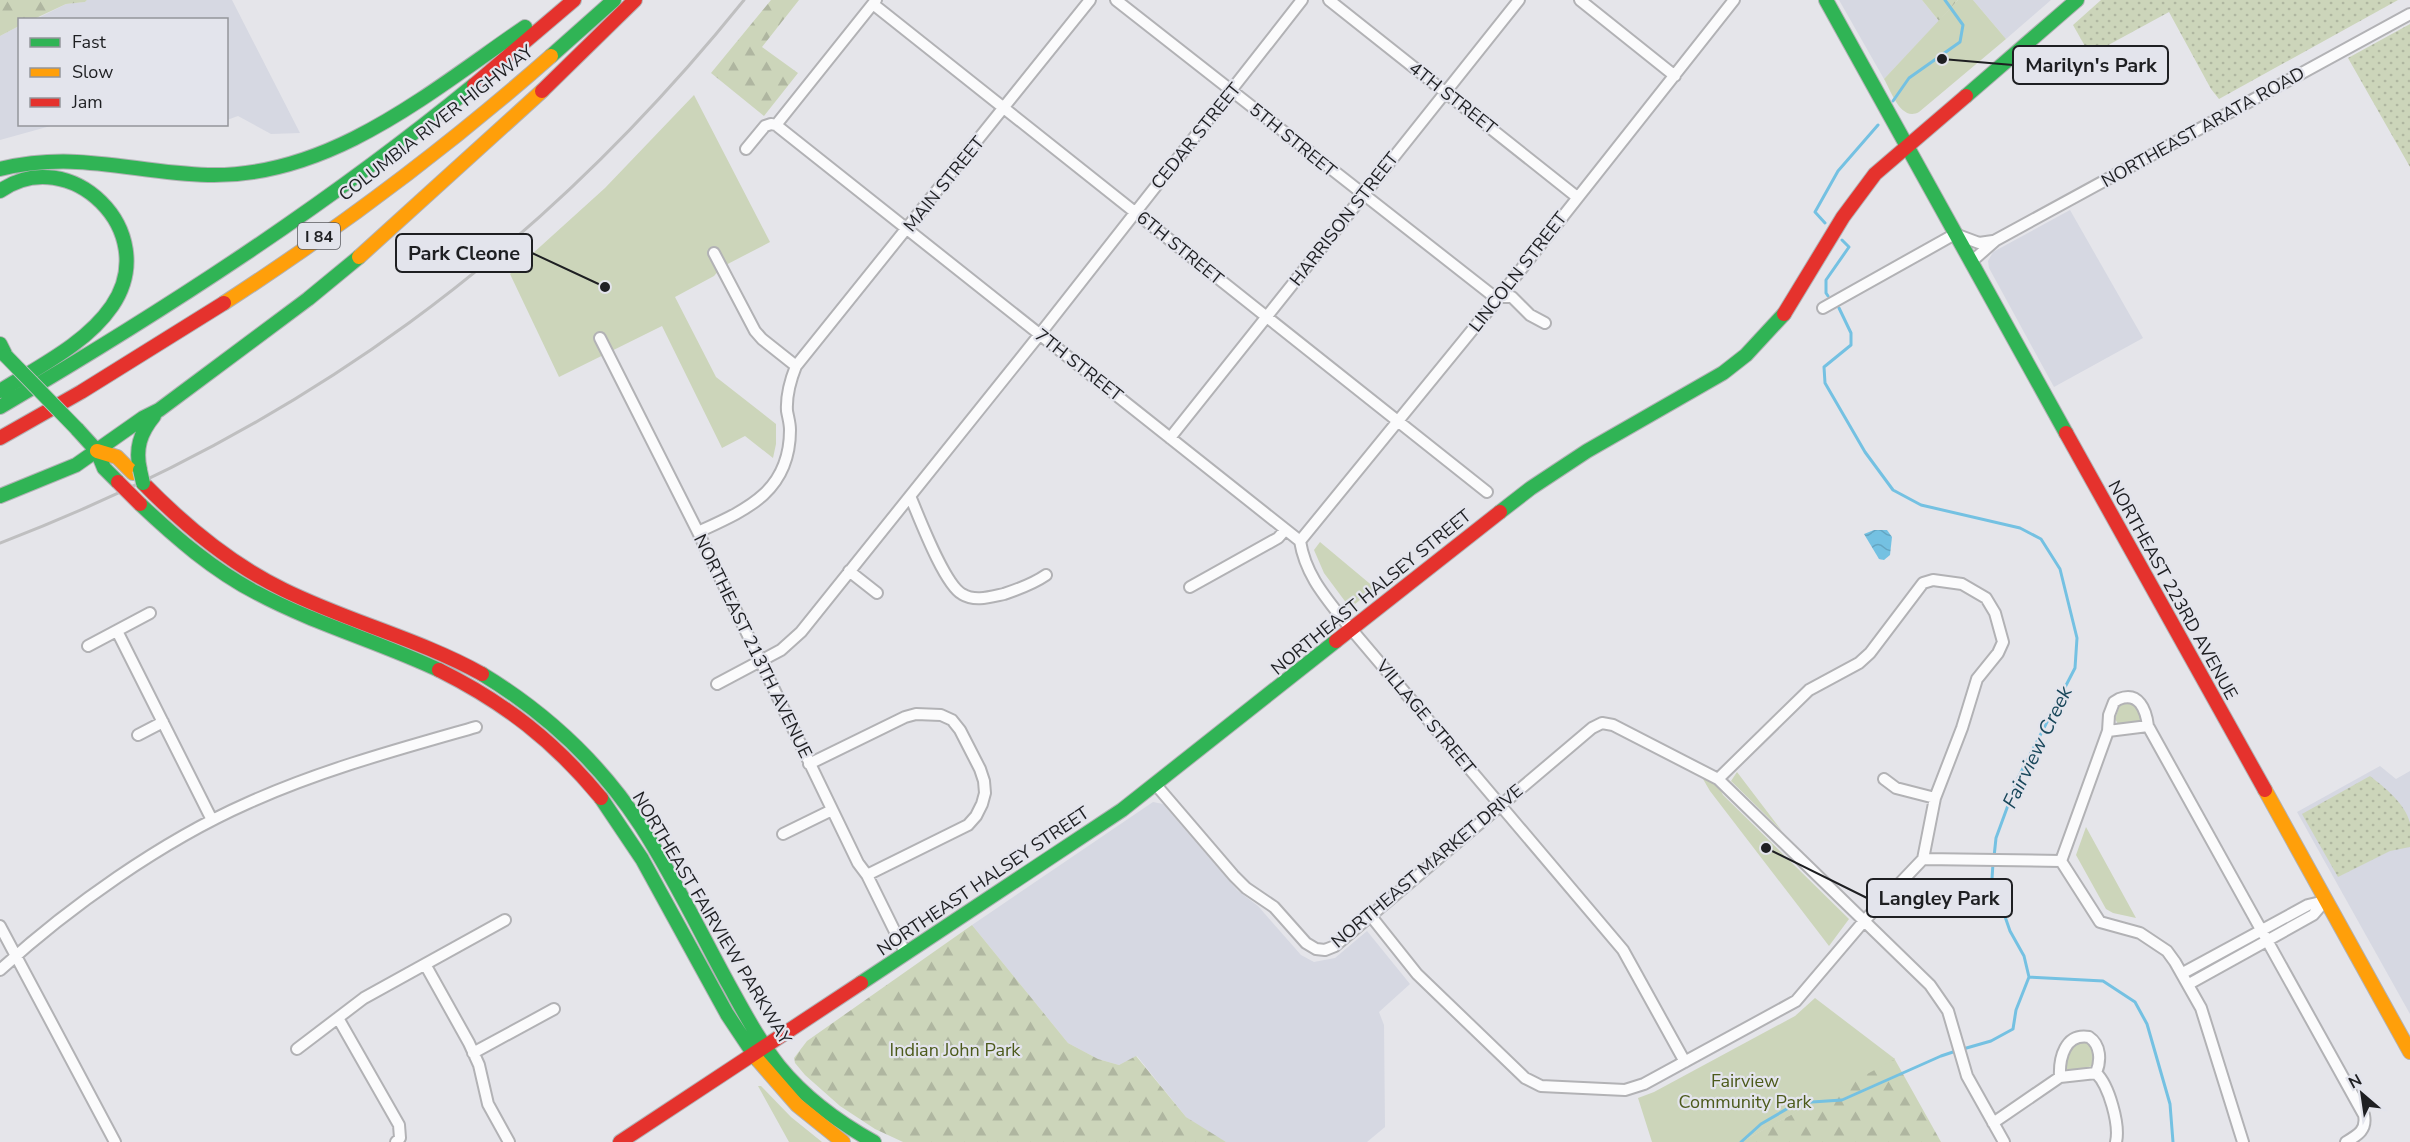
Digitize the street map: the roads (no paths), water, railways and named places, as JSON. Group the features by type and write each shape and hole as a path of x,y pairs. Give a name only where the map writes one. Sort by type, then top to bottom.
{"main road":[{"path":"0,169 22,163 63,159 208,175 258,173 293,165 332,150 376,126 562,0"},
{"name":"COLUMBIA RIVER HIGHWAY","path":"0,407 164,308 308,210 446,108 574,0"},
{"name":"COLUMBIA RIVER HIGHWAY","path":"0,438 143,353 312,241 456,134 552,55 614,0"},
{"path":"0,496 76,465 143,418 159,410 308,298 383,237 504,127 635,0"},
{"name":"NORTHEAST 223RD AVENUE","path":"1826,0 2410,1052"},
{"name":"NORTHEAST HALSEY STREET","path":"620,1142 1093,831 1156,785 1531,488 1587,451 1723,373 1746,355 1787,310 1823,248 1861,192 1880,169 2077,0"},
{"path":"0,391 67,348 102,318 121,289 128,261 127,249 118,222 102,200 89,190 76,183 49,176 21,180 2,188"},
{"name":"NORTHEAST FAIRVIEW PARKWAY","path":"2,350 98,450 117,457 139,476 155,496 229,559 262,579 296,595 445,655 513,693 554,725 597,768 637,821 753,1027 778,1065 822,1109 874,1142"},
{"path":"139,476 137,446 144,429 159,410"},
{"name":"NORTHEAST FAIRVIEW PARKWAY","path":"98,450 104,468 140,504 194,552 255,592 290,610 415,658 463,680 510,709 552,742 588,780 621,824 739,1035 766,1073 796,1106 843,1142"}],"street":[{"name":"MAIN STREET","path":"796,366 1090,0"},
{"name":"5TH STREET","path":"1116,0 1492,296 1512,297 1530,315 1545,323"},
{"name":"CEDAR STREET","path":"717,684 781,650 796,637 1040,334 1302,0"},
{"name":"4TH STREET","path":"1329,0 1577,197"},
{"name":"HARRISON STREET","path":"1170,438 1519,0"},
{"path":"1580,0 1675,76"},
{"name":"LINCOLN STREET","path":"1300,541 1500,296 1734,0"},
{"name":"6TH STREET","path":"875,2 1486,492"},
{"path":"746,149 765,126 776,125 875,2"},
{"name":"NORTHEAST ARATA ROAD","path":"1971,262 1996,240 2410,14"},
{"name":"7TH STREET","path":"776,125 1300,541"},
{"path":"1823,308 1956,234 1978,243 1996,240"},
{"path":"698,532 753,505 776,480 788,448 790,425 786,403 790,380 796,366 755,331 714,253"},
{"name":"NORTHEAST 213TH AVENUE","path":"600,338 698,532 858,863 867,875 906,954"},
{"path":"909,496 946,574 961,594 978,599 991,597 1029,585 1046,575"},
{"path":"1190,587 1278,538 1286,530"},
{"path":"1300,541 1307,568 1314,582 1351,630"},
{"path":"849,571 877,593"},
{"path":"1370,915 1417,974 1525,1078 1541,1086 1625,1090 1644,1084 1796,1001 1864,921 1923,859 1935,798 1962,728 1977,679 1998,653 2003,642 1995,614 1986,598 1962,584 1934,580 1923,583 1870,653 1858,663 1809,690 1718,779 1864,921 1930,985 1940,997 1948,1011 1967,1076 2004,1142"},
{"path":"88,646 150,613"},
{"name":"VILLAGE STREET","path":"1351,630 1623,950 1685,1062"},
{"path":"117,631 212,820"},
{"path":"2061,861 2108,731 2111,708 2114,702 2125,696 2138,700 2147,717 2148,726 2364,1115 2366,1122 2363,1130 2346,1142"},
{"path":"809,764 905,717 922,713 940,715 952,720 974,756 984,781 985,793 976,816 968,825 867,875"},
{"path":"138,735 163,722"},
{"name":"NORTHEAST MARKET DRIVE","path":"1156,785 1246,888 1274,907 1306,943 1316,949 1324,950 1335,946 1592,728 1602,723 1613,725 1718,779"},
{"path":"2108,731 2148,726"},
{"path":"0,970 135,866 212,820 248,803 372,756 476,727"},
{"path":"1884,779 1896,788 1935,798"},
{"path":"783,834 832,810"},
{"path":"1923,859 2061,861"},
{"path":"2061,861 2100,922 2140,933 2167,951 2182,973 2201,1008 2243,1142"},
{"path":"2182,973 2308,905 2325,901"},
{"path":"2189,984 2313,915 2325,901"},
{"path":"297,1049 364,998 426,966 505,920"},
{"path":"0,926 115,1142"},
{"path":"426,966 473,1053 488,1104 509,1142"},
{"path":"473,1053 554,1009"},
{"path":"338,1018 399,1125 398,1140"},
{"path":"2060,1077 2060,1066 2068,1043 2071,1039 2084,1036 2092,1038 2095,1043 2100,1061 2096,1073"},
{"path":"1993,1123 2060,1077 2096,1073"},
{"path":"2096,1073 2105,1084 2118,1128 2116,1142"}],"water":[{"path":"1874,530 1887,530 1892,537 1890,555 1884,560 1879,559 1864,534"}],"waterway":[{"name":"Fairview Creek","path":"1893,101 1909,78 1960,42 1963,25 1945,0"},
{"name":"Fairview Creek","path":"1825,223 1815,212 1838,171 1878,125"},
{"name":"Fairview Creek","path":"1828,296 1826,280 1849,247 1842,240"},
{"name":"Fairview Creek","path":"1839,308 1851,333 1851,345 1824,367 1825,383 1865,452 1893,490 1921,505 2020,528 2041,539 2060,569 2077,638 2075,668 2018,778 1996,838 1994,857"},
{"name":"Fairview Creek","path":"1963,1049 1991,1041 2013,1029 2016,1010 2029,977 2024,956 2010,931 1992,879 1993,863"},
{"path":"2029,977 2103,981 2135,1002 2147,1024 2170,1104 2173,1142"},
{"name":"Fairview Creek","path":"1741,1142 1761,1124 1797,1103 1842,1100 1956,1051"}],"railway":[{"path":"0,543 111,497 216,445 315,387 410,322 499,252 585,175 666,91 744,0"}],"place":[{"name":"Marilyn's Park","path":"1942,59"},
{"name":"Park Cleone","path":"605,287"},
{"name":"Langley Park","path":"1766,848"}],"park label":[{"name":"Indian John Park","path":"955,1050"},
{"name":"Fairview Community Park","path":"1745,1091"}]}
